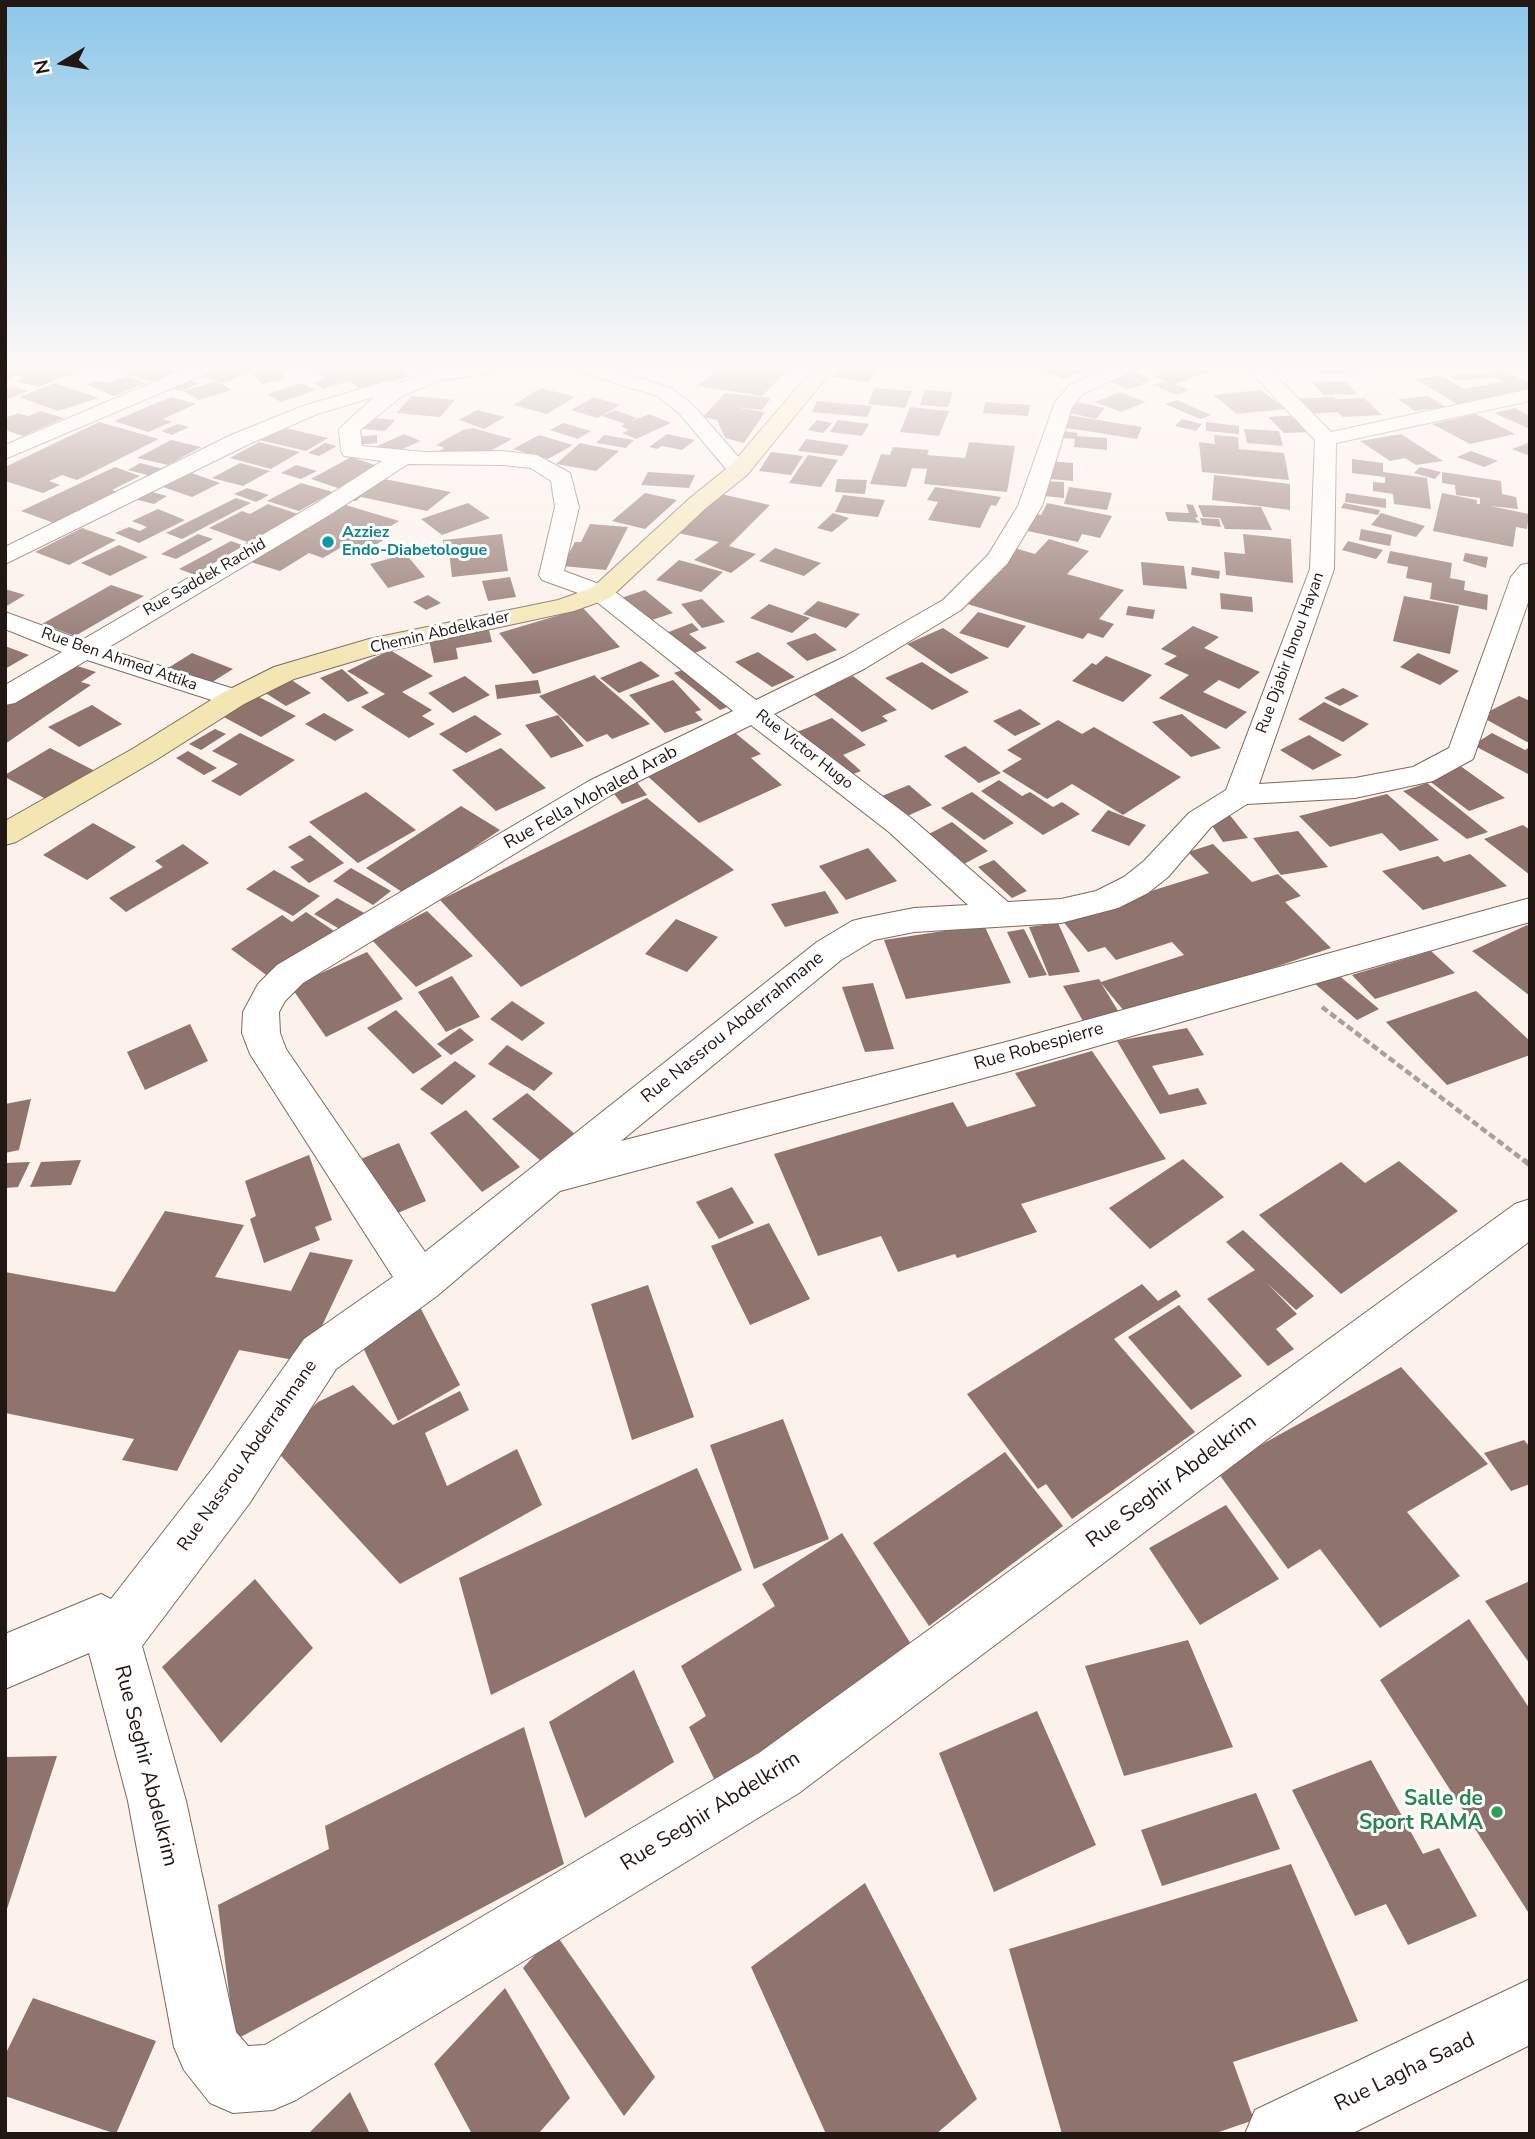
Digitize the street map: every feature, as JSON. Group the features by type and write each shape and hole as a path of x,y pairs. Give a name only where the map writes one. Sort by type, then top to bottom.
{"street":[{"path":"5,557 183,468"},
{"name":"Rue Saddek Rachid","path":"5,697 323,509 386,468"},
{"path":"546,468 562,478 567,507 551,575 601,593"},
{"name":"Rue Fella Mohaled Arab","path":"421,1282 269,1054 261,1032 261,1012 271,993 290,974 600,789 854,663 952,605 998,559 1030,506 1042,468"},
{"name":"Rue Djabir Ibnou Hayan","path":"1240,795 1322,569 1325,468"},
{"name":"Chemin Abdelkader","path":"5,835 145,754 234,698 284,673 379,645 565,606 601,593 698,503 739,470"},
{"name":"Rue Nassrou Abderrahmane","path":"113,1640 231,1486 320,1354 421,1282 829,951 863,930 914,920 1060,911 1105,900 1136,885 1156,869 1200,820 1240,795 1355,788 1422,774 1462,753 1528,575"},
{"name":"Rue Victor Hugo","path":"601,593 646,631 900,825 1001,915"},
{"name":"Rue Ben Ahmed Attika","path":"5,620 82,650 234,698"},
{"name":"Rue Robespierre","path":"546,1178 1010,1056 1530,910"},
{"name":"Rue Seghir Abdelkrim","path":"113,1640 157,1801 207,2047 233,2080 273,2077 779,1773 1530,1217"},
{"path":"5,1662 100,1621 113,1640"},
{"name":"Rue Lagha Saad","path":"1279,2134 1530,2011"}],"path":[{"path":"1285,979 1530,1165"}],"building":[{"path":"5,468 101,468 77,480 62,475 49,481 60,485 43,493 5,481"},
{"path":"113,468 140,476 112,490 121,493 57,524 21,511"},
{"path":"132,468 163,469 151,476 128,470"},
{"path":"231,468 258,468 270,471 243,486 212,478"},
{"path":"291,468 317,471 301,479 281,473"},
{"path":"331,468 375,468 338,488 311,479"},
{"path":"578,468 600,468 596,471"},
{"path":"761,468 796,468 791,475 759,471"},
{"path":"799,468 833,468 821,487 789,483"},
{"path":"876,468 1011,468 1007,492 924,484 927,469 912,468 906,487 870,484"},
{"path":"1050,468 1073,468 1073,481 1050,479"},
{"path":"1202,468 1287,468 1289,480 1202,472"},
{"path":"1352,468 1383,468 1383,472 1427,478 1431,509 1394,504 1393,494 1373,491 1373,482 1385,483 1385,477 1352,473"},
{"path":"1419,468 1441,472 1435,479 1414,473"},
{"path":"189,472 220,483 192,497 160,486"},
{"path":"648,472 695,475 689,488 641,485"},
{"path":"1442,472 1501,481 1502,494 1516,497 1518,509 1490,506 1529,514 1527,529 1516,527 1513,547 1433,531 1442,493 1477,500 1477,504 1480,504 1480,498 1456,495 1455,485 1442,483"},
{"path":"1214,475 1290,484 1290,510 1212,500"},
{"path":"374,477 451,492 427,511 361,497 356,501 344,499"},
{"path":"837,479 867,480 865,494 835,492"},
{"path":"1043,481 1064,482 1064,498 1044,496"},
{"path":"301,483 333,492 299,511 267,501"},
{"path":"935,487 1001,497 996,506 991,505 980,528 928,520 938,502 927,500"},
{"path":"1069,487 1112,493 1107,510 1064,504"},
{"path":"247,488 269,495 256,502 234,494"},
{"path":"148,491 167,496 154,504 134,499"},
{"path":"645,493 677,500 645,529 612,521"},
{"path":"1346,493 1386,499 1386,508 1345,502"},
{"path":"721,494 770,505 729,546 756,554 731,573 694,560 719,542 678,533"},
{"path":"843,495 885,500 878,517 835,512"},
{"path":"236,498 251,503 182,539 166,533"},
{"name":"Azziez Endo-Diabetologue","path":"339,503 399,521 380,533 390,536 361,554 340,548 323,558 309,553 280,571 244,560"},
{"path":"468,503 490,518 442,535 421,519"},
{"path":"1047,503 1112,516 1100,538 1082,534 1078,542 1023,530 1034,513 1041,515"},
{"path":"1344,503 1380,510 1378,515 1341,508"},
{"path":"268,504 301,515 250,543 209,528 242,511 250,514"},
{"path":"1186,504 1193,505 1198,517 1195,518 1200,523 1168,521 1165,512 1189,513"},
{"path":"1198,505 1261,507 1272,530 1225,529 1220,518 1203,517"},
{"path":"158,509 185,520 139,543 115,533 129,527 140,531 147,527 132,521"},
{"path":"833,513 849,518 832,532 817,528"},
{"path":"1381,513 1425,526 1416,537 1371,525"},
{"path":"1200,518 1219,519 1221,527 1202,525"},
{"path":"590,524 628,527 606,570 562,566 575,542 581,542"},
{"path":"82,528 116,540 69,565 35,552"},
{"path":"1361,529 1392,535 1390,546 1359,540"},
{"path":"198,534 213,539 176,559 161,554"},
{"path":"502,534 508,571 452,577 449,552 444,552 443,540"},
{"path":"1243,534 1291,539 1293,583 1226,575 1224,552 1245,554"},
{"path":"1049,539 1089,551 1067,574 1124,590 1099,619 1114,624 1103,638 1088,633 1083,639 964,603 1011,547 1035,554"},
{"path":"231,541 250,548 198,576 179,569"},
{"path":"1348,541 1383,550 1376,559 1342,550"},
{"path":"119,545 148,557 110,576 81,563"},
{"path":"775,548 821,563 804,576 759,561"},
{"path":"1390,551 1452,563 1450,578 1465,581 1464,590 1488,595 1487,610 1430,599 1432,583 1406,578 1408,567 1387,563"},
{"path":"1465,553 1488,557 1486,568 1463,561"},
{"path":"406,554 425,577 388,588 370,564"},
{"path":"679,560 723,572 701,592 656,580"},
{"path":"1141,562 1184,566 1187,589 1143,585"},
{"path":"1192,567 1220,571 1219,579 1191,575"},
{"path":"510,577 516,597 488,601 482,581"},
{"path":"111,585 144,596 75,636 42,624"},
{"path":"5,589 25,595 5,607"},
{"path":"645,590 673,613 646,622 618,599"},
{"path":"1220,593 1252,597 1253,612 1221,609"},
{"path":"428,595 441,603 426,610 413,602"},
{"path":"1404,596 1459,606 1450,654 1393,641"},
{"path":"702,599 725,622 702,628 681,604"},
{"path":"818,601 860,614 846,628 803,614"},
{"path":"769,604 810,618 792,633 750,618"},
{"path":"1128,606 1155,610 1153,619 1126,615"},
{"path":"583,608 620,647 533,674 499,633"},
{"path":"978,612 1026,626 1008,648 959,633"},
{"path":"692,623 699,630 689,634 707,648 692,654 666,633"},
{"path":"1193,626 1219,637 1204,648 1260,672 1239,689 1219,680 1203,692 1247,712 1226,729 1159,698 1189,675 1164,664 1177,656 1161,649"},
{"path":"943,628 989,658 951,674 907,644"},
{"path":"489,630 492,642 456,648 458,659 434,663 429,640"},
{"path":"815,633 837,650 807,661 786,643"},
{"path":"5,646 29,655 5,669"},
{"path":"390,650 433,676 402,692 432,710 422,716 435,724 409,738 361,707 385,694 347,671"},
{"path":"758,652 795,677 772,687 735,662"},
{"path":"192,653 233,669 209,684 168,668"},
{"path":"1418,653 1459,671 1440,685 1400,667"},
{"path":"1106,656 1152,675 1123,702 1072,681 1092,663 1096,665"},
{"path":"641,661 660,676 619,693 600,678"},
{"path":"922,662 969,692 932,710 885,678"},
{"path":"68,663 96,672 81,682 91,685 5,744 5,705"},
{"path":"691,667 737,703 720,710 674,673"},
{"path":"342,669 369,693 348,702 320,678"},
{"path":"595,675 650,724 612,739 607,734 587,742 539,696"},
{"path":"465,676 490,695 453,713 428,693"},
{"path":"853,676 897,710 882,716 888,721 862,732 812,693"},
{"path":"290,679 311,693 286,706 264,692"},
{"path":"538,680 541,693 497,699 495,685"},
{"path":"673,680 701,710 695,712 703,720 665,733 629,695"},
{"path":"1343,688 1359,696 1340,706 1324,698"},
{"path":"255,695 296,716 261,737 220,715"},
{"path":"1519,696 1530,701 1530,741 1527,742 1480,716"},
{"path":"1324,702 1369,724 1343,742 1298,719"},
{"path":"92,705 122,724 79,747 48,727"},
{"path":"1020,709 1041,724 1015,736 993,721"},
{"path":"324,713 354,730 335,741 305,724"},
{"path":"1182,714 1221,748 1191,757 1152,722"},
{"path":"475,715 502,734 466,753 439,734"},
{"path":"558,715 584,746 551,758 525,725"},
{"path":"832,718 866,745 843,755 861,771 848,776 797,732"},
{"path":"1058,720 1082,734 1094,727 1181,777 1123,815 1072,784 1047,799 1002,771 1022,759 1007,750"},
{"path":"215,729 226,734 201,750 189,744"},
{"path":"734,732 761,754 751,758 782,785 699,823 642,771"},
{"path":"240,733 295,760 240,796 211,781 238,764 212,751"},
{"path":"1492,733 1525,750 1530,747 1530,775 1473,745"},
{"path":"1309,735 1342,755 1313,770 1280,750"},
{"path":"965,746 1001,773 979,783 944,756"},
{"path":"50,748 95,771 48,800 5,777 5,775"},
{"path":"501,748 546,788 496,811 452,770"},
{"path":"188,751 217,768 204,775 176,758"},
{"path":"1459,765 1505,798 1469,811 1424,777"},
{"path":"999,780 1022,796 1030,792 1053,807 1062,802 1080,814 1043,835 981,791"},
{"path":"636,781 647,795 622,804 611,790"},
{"path":"1427,783 1488,832 1467,839 1403,791"},
{"path":"909,785 932,805 905,817 882,796"},
{"path":"366,792 416,830 358,863 309,822"},
{"path":"972,792 1014,823 984,840 941,808"},
{"path":"1387,794 1439,840 1400,851 1382,833 1330,847 1299,816"},
{"path":"647,798 734,870 521,987 440,900"},
{"path":"461,806 500,830 405,894 366,868"},
{"path":"1108,810 1146,825 1129,846 1091,831"},
{"path":"1229,814 1248,838 1223,842 1206,817"},
{"path":"952,822 988,851 964,864 927,835"},
{"path":"93,823 136,847 87,880 43,855"},
{"path":"1523,825 1530,830 1530,875 1484,839"},
{"path":"1298,831 1328,867 1281,875 1253,838"},
{"path":"310,835 344,863 309,883 290,867 304,860 288,847"},
{"path":"183,844 209,863 126,912 109,898 163,867 155,861"},
{"path":"1213,844 1252,882 1278,874 1301,896 1285,902 1331,948 1129,1017 1101,983 1120,1014 1083,1021 1063,986 1099,979 1101,982 1184,955 1172,942 1116,960 1105,947 1088,952 1061,919 1209,873 1188,852"},
{"path":"868,848 897,881 846,900 819,866"},
{"path":"1470,854 1507,886 1423,910 1382,871 1438,856 1444,862"},
{"path":"994,860 1027,891 1012,898 978,867"},
{"path":"351,868 391,891 373,905 333,881"},
{"path":"274,870 320,896 293,916 246,889"},
{"path":"825,891 839,913 785,927 771,904"},
{"path":"337,898 366,914 343,931 314,914"},
{"path":"427,911 473,956 416,987 372,940"},
{"path":"306,912 340,935 273,980 231,949 282,915 292,922"},
{"path":"676,919 718,937 687,972 645,954"},
{"path":"1058,923 1080,972 1049,976 1029,927"},
{"path":"984,925 1011,983 906,999 884,940"},
{"path":"1527,925 1530,927 1530,996 1472,951"},
{"path":"1024,929 1047,975 1029,978 1007,932"},
{"path":"1431,951 1455,973 1375,999 1352,975"},
{"path":"367,952 403,999 326,1037 291,987"},
{"path":"1336,973 1379,1009 1357,1020 1314,983"},
{"path":"452,976 480,1017 446,1032 418,992"},
{"path":"873,983 894,1049 865,1052 842,987"},
{"path":"1476,991 1530,1041 1530,1055 1447,1085 1386,1022"},
{"path":"512,1001 545,1023 522,1041 490,1019"},
{"path":"396,1010 442,1056 413,1074 367,1028"},
{"path":"190,1024 208,1061 145,1090 127,1052"},
{"path":"460,1028 474,1040 451,1055 437,1044"},
{"path":"1187,1028 1204,1055 1152,1066 1169,1095 1198,1088 1207,1104 1160,1114 1117,1041"},
{"path":"507,1045 553,1073 534,1091 488,1064"},
{"path":"1092,1051 1166,1159 1021,1204 1037,1232 957,1258 955,1254 898,1272 881,1236 818,1256 774,1154 953,1102 967,1127 1036,1106 1015,1073"},
{"path":"455,1061 476,1076 442,1105 420,1089"},
{"path":"527,1093 575,1134 541,1161 492,1119"},
{"path":"31,1099 19,1150 5,1153 5,1104"},
{"path":"466,1110 520,1167 482,1192 430,1133"},
{"path":"399,1143 426,1201 386,1218 361,1159"},
{"path":"309,1155 332,1220 315,1227 320,1240 264,1263 250,1219 256,1216 245,1181"},
{"path":"1183,1159 1224,1197 1150,1249 1109,1208"},
{"path":"81,1160 71,1185 30,1187 41,1162"},
{"path":"1399,1161 1458,1211 1341,1294 1259,1215 1341,1162 1365,1183"},
{"path":"30,1162 18,1187 5,1188 5,1163"},
{"path":"732,1187 754,1223 719,1239 696,1202"},
{"path":"165,1211 244,1225 215,1277 291,1291 310,1252 353,1260 305,1362 239,1350 177,1471 122,1460 134,1439 5,1413 5,1272 115,1292"},
{"path":"769,1223 810,1299 750,1325 711,1246"},
{"path":"1243,1230 1314,1296 1296,1310 1267,1283 1297,1314 1276,1329 1294,1349 1268,1366 1207,1299 1255,1270 1226,1242"},
{"path":"1142,1284 1158,1301 1176,1290 1181,1296 1114,1339 1195,1432 1072,1519 1046,1484 1038,1489 967,1394"},
{"path":"648,1285 694,1417 632,1440 591,1304"},
{"path":"418,1303 460,1385 398,1421 357,1335"},
{"path":"1179,1305 1242,1376 1191,1410 1128,1337"},
{"path":"1401,1367 1488,1464 1407,1512 1460,1576 1380,1628 1320,1549 1288,1569 1216,1470"},
{"path":"353,1385 393,1425 460,1391 469,1410 425,1433 447,1486 517,1449 542,1505 400,1584 271,1445 318,1402"},
{"path":"783,1419 829,1539 754,1569 710,1445"},
{"path":"1524,1440 1530,1447 1530,1484 1511,1491 1484,1453"},
{"path":"1005,1452 1063,1526 929,1626 873,1543"},
{"path":"697,1468 742,1570 491,1695 459,1578"},
{"path":"1226,1505 1279,1579 1200,1625 1149,1548"},
{"path":"842,1533 914,1649 717,1785 689,1727 706,1716 681,1666 775,1606 762,1584"},
{"path":"255,1579 313,1648 221,1743 162,1667"},
{"path":"1530,1581 1530,1664 1485,1601"},
{"name":"Salle de Sport RAMA","path":"1469,1619 1530,1709 1530,1915 1380,1680"},
{"path":"1188,1640 1233,1747 1124,1776 1085,1666"},
{"path":"634,1670 674,1762 585,1818 549,1722"},
{"path":"1037,1711 1096,1845 994,1892 939,1753"},
{"path":"524,1727 564,1864 235,2040 218,1905 329,1849 325,1826"},
{"path":"57,1756 6,1912 5,1912 5,1757"},
{"path":"1371,1760 1423,1854 1439,1848 1477,1916 1408,1945 1386,1904 1355,1916 1292,1790"},
{"path":"1256,1793 1280,1849 1162,1886 1141,1830"},
{"path":"1291,1864 1358,2021 1233,2062 1254,2120 1213,2134 1062,2134 1009,1949"},
{"path":"865,1883 977,2099 936,2134 826,2134 751,1967"},
{"path":"555,1933 655,2077 624,2116 523,1968"},
{"path":"505,1988 570,2098 538,2134 472,2134 434,2064"},
{"path":"33,1998 156,2041 116,2134 5,2096 5,2055"},
{"path":"350,2092 370,2134 308,2134"}],"place":[{"name":"Azziez Endo-Diabetologue","path":"328,542"},
{"name":"Salle de Sport RAMA","path":"1497,1812"}]}
